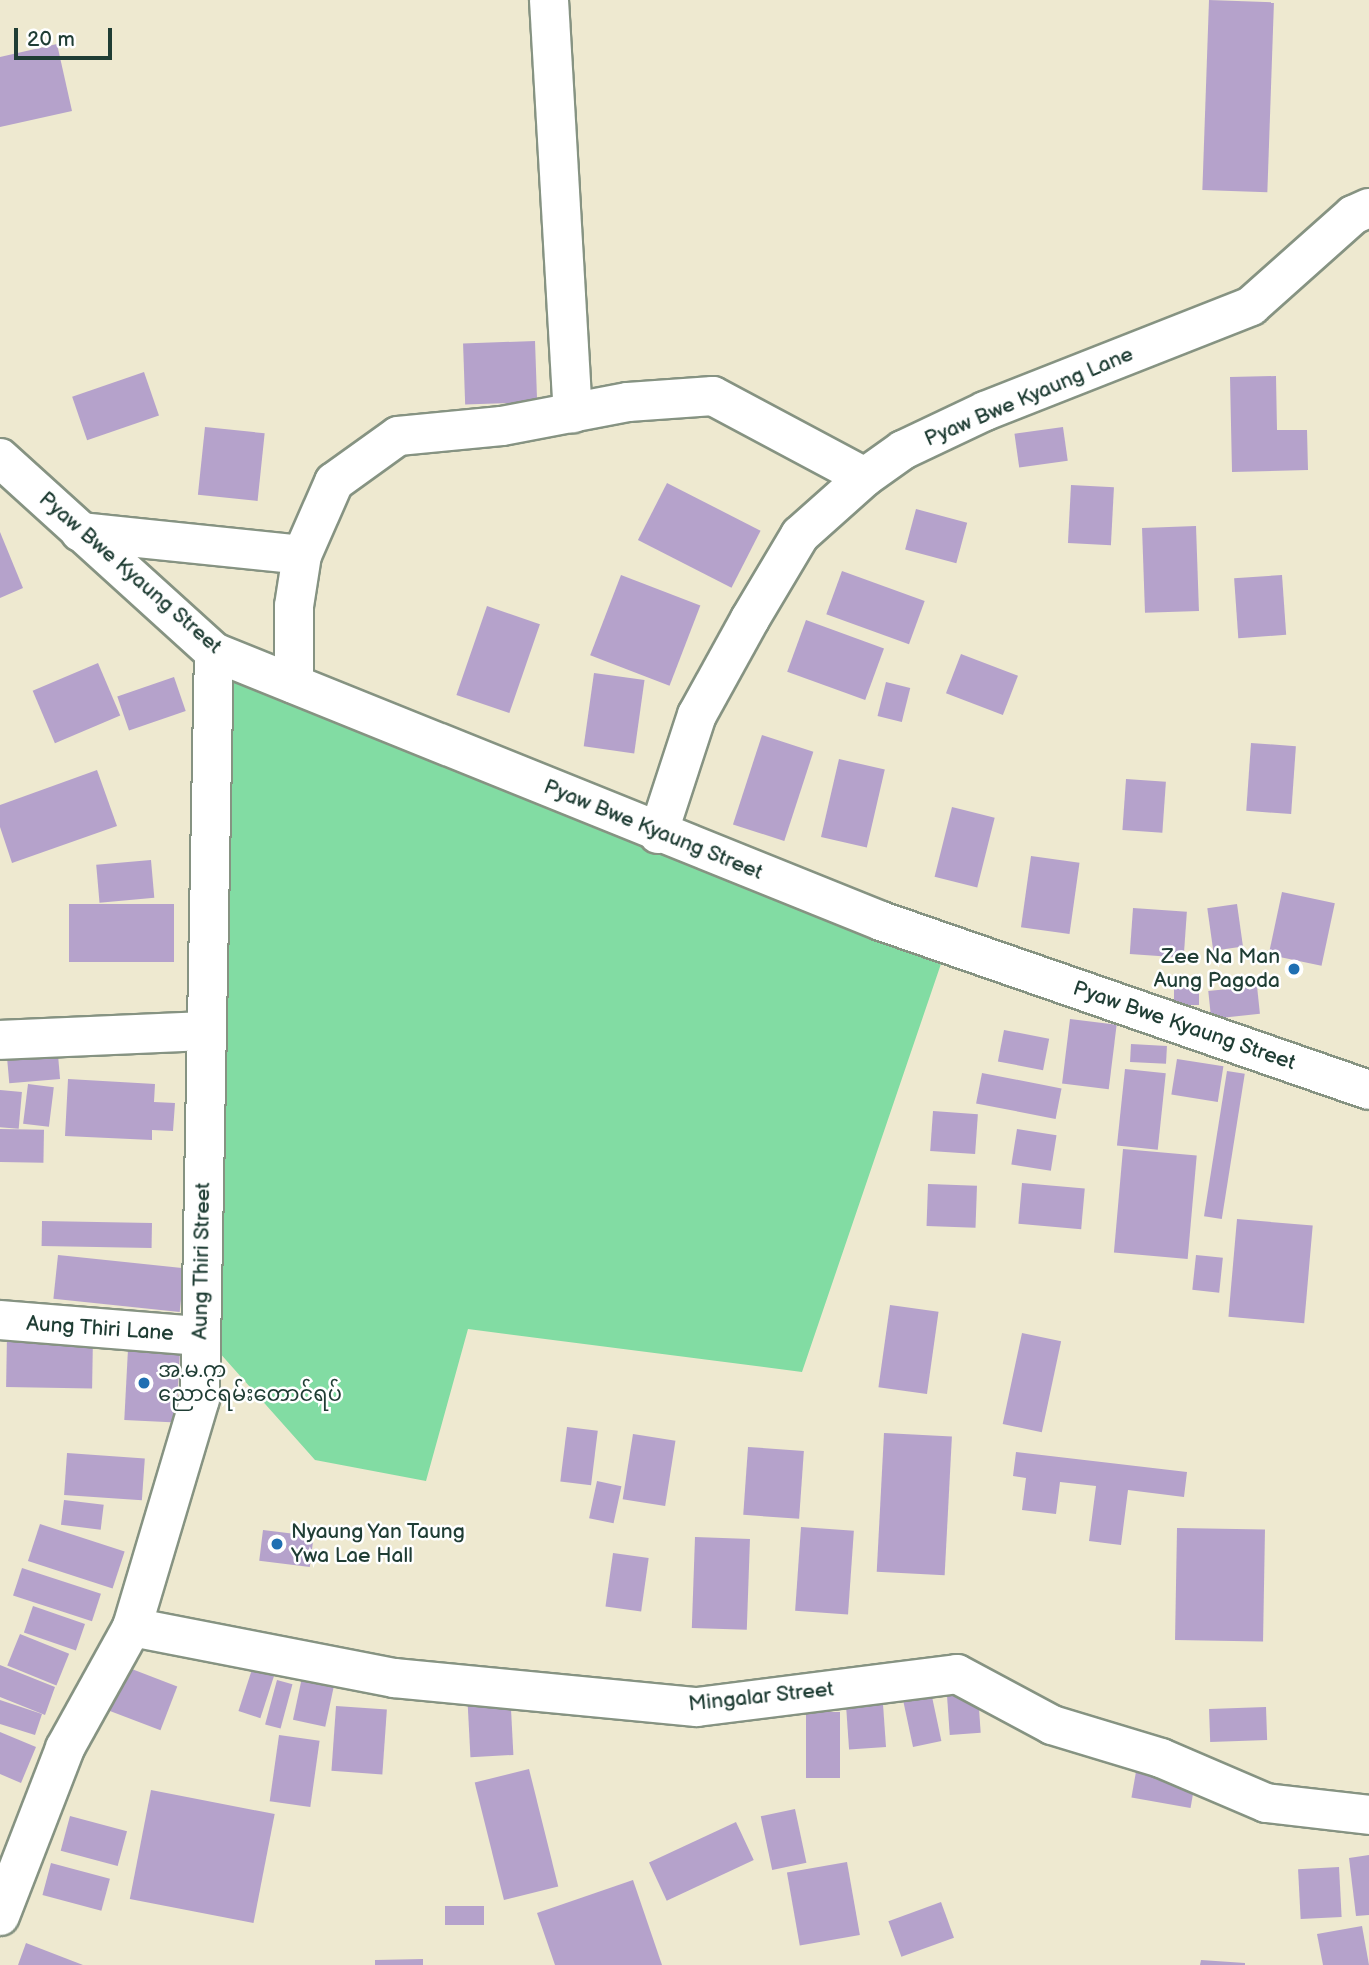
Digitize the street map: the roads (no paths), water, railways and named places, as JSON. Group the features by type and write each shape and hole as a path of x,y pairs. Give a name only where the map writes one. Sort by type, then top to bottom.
{"street":[{"path":"549,0 573,413"},
{"name":"Pyaw Bwe Kyaung Lane","path":"658,834 697,715 750,620 800,536 865,477 903,450 985,411 1251,306 1353,215 1369,208"},
{"path":"294,684 294,606 302,555 334,482 398,436 502,426 628,402 713,396 865,477"},
{"name":"Pyaw Bwe Kyaung Street","path":"0,458 214,652 658,834 881,921 1369,1090"},
{"path":"80,532 302,555"},
{"name":"Aung Thiri Street","path":"0,1916 65,1748 132,1626 200,1399 204,1031 214,652"},
{"path":"0,1040 204,1031"},
{"name":"Aung Thiri Lane","path":"0,1320 200,1336"},
{"name":"Mingalar Street","path":"132,1626 394,1678 697,1707 957,1674 1052,1725 1161,1758 1266,1803 1369,1815"}],"place":[{"name":"Zee Na Man Aung Pagoda","path":"1294,969"},
{"name":"အ.မ.က ညောင်ရမ်းတောင်ရပ်","path":"144,1383"},
{"name":"Nyaung Yan Taung Ywa Lae Hall","path":"277,1544"}]}
